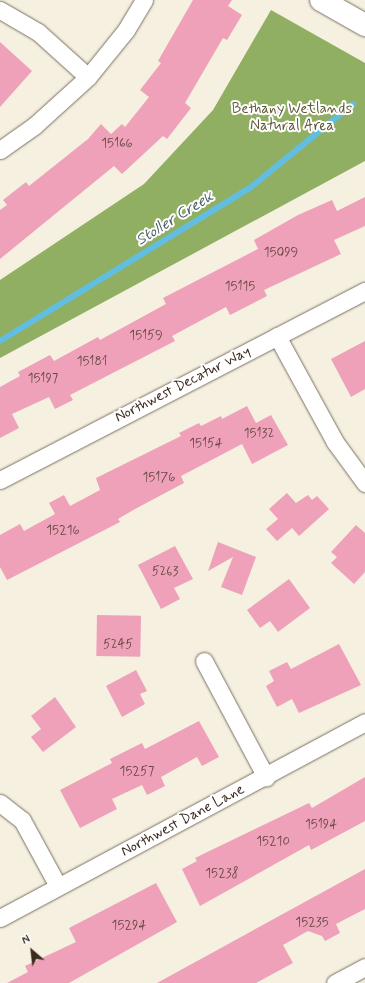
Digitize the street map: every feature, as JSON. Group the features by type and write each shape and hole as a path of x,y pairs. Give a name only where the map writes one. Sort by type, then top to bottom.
{"main road":[{"path":"322,0 365,24"}],"street":[{"path":"0,150 34,126 88,77 126,30 144,0"},
{"path":"0,10 38,32 88,77"},
{"name":"Northwest Decatur Way","path":"0,480 365,291"},
{"path":"277,336 335,442 365,483"},
{"path":"204,661 266,777"},
{"name":"Northwest Dane Lane","path":"0,918 266,777 365,722"},
{"path":"0,803 22,820 58,886"},
{"path":"335,983 365,967"}],"green space":[{"name":"Bethany Wetlands Natural Area","path":"271,10 365,63 365,161 0,358 0,280 144,184 213,110"}],"building":[{"path":"193,0 232,0 228,6 242,15 227,40 223,38 185,103 191,108 167,139 163,136 122,174 114,166 0,259 0,210 7,205 3,200 26,182 29,186 88,139 101,124 111,134 122,124 125,127 149,97 140,90 161,63 158,61"},
{"path":"0,42 32,71 0,107"},
{"path":"365,197 365,226 334,240 341,254 264,290 267,296 230,315 226,307 172,336 175,341 70,395 73,400 55,409 49,397 12,414 19,428 0,438 0,387 20,376 18,372 50,355 54,361 98,337 100,340 166,304 163,298 258,249 254,240 298,215 332,200 337,211"},
{"path":"365,341 365,389 351,397 331,359"},
{"path":"247,406 256,423 271,415 288,445 252,464 242,444 181,476 184,483 118,519 120,522 7,580 0,567 0,535 20,524 24,531 55,514 49,503 64,495 70,506 100,490 96,478 181,436 179,433 199,423 201,426 221,416 222,419"},
{"path":"287,493 296,503 308,495 312,500 317,496 329,509 299,536 292,528 277,541 266,529 278,519 269,509"},
{"path":"356,525 365,533 365,572 354,584 331,563 337,557 331,552"},
{"path":"218,542 256,557 242,595 221,587 233,557 208,571"},
{"path":"175,546 193,579 174,588 180,599 161,609 138,565"},
{"path":"289,579 310,608 278,632 270,621 260,628 247,610"},
{"path":"97,615 141,616 140,657 96,656"},
{"path":"339,644 361,685 299,713 292,699 277,707 266,686 274,681 269,671 287,662 291,669"},
{"path":"136,670 147,691 140,694 145,704 122,717 106,686"},
{"path":"55,697 76,727 43,752 31,737 41,729 31,716"},
{"path":"199,721 219,757 202,766 197,757 161,777 165,786 147,795 142,785 112,799 117,809 80,828 60,790 112,763 110,759 142,743 145,749"},
{"path":"365,777 365,821 311,850 309,845 200,906 182,869 197,861 195,858 309,803 312,808"},
{"path":"365,869 365,909 336,924 340,933 325,941 322,936 308,931 283,945 293,963 256,983 157,983"},
{"path":"156,883 177,922 69,983 7,983 28,972 25,966 76,942 69,928"}],"waterway":[{"name":"Stoller Creek","path":"0,341 250,188 353,104"}]}
